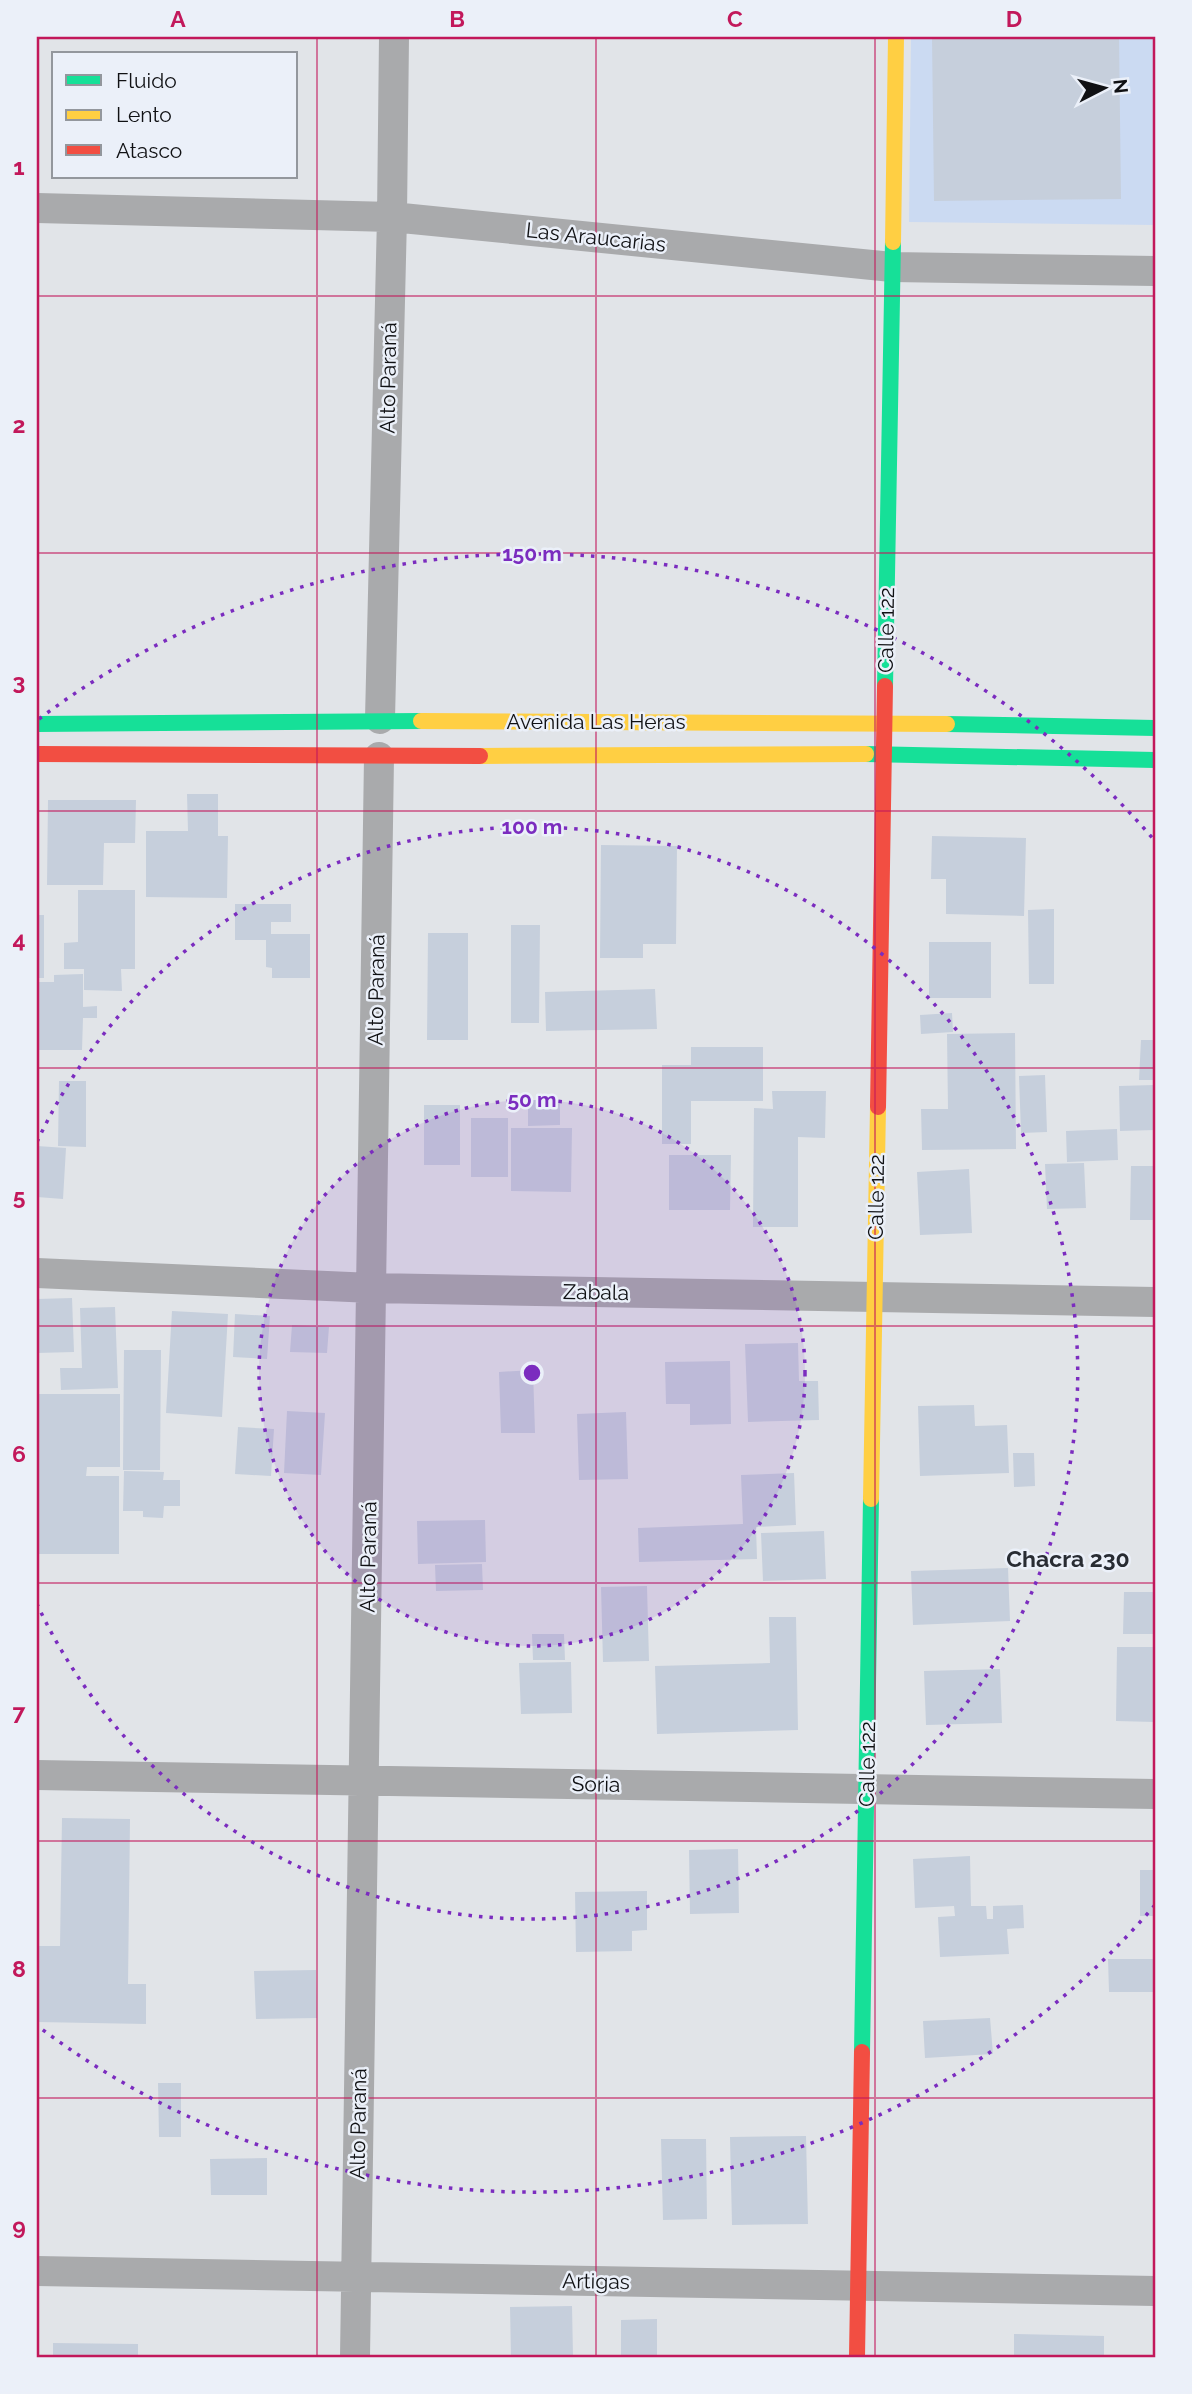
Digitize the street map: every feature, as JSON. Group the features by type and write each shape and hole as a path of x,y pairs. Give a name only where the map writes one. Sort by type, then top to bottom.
{"street":[{"name":"Alto Paraná","path":"380,719 394,37"},
{"name":"Calle 122","path":"858,2357 896,37"},
{"name":"Las Araucarias","path":"37,208 392,216 892,267 1155,271"},
{"name":"Avenida Las Heras","path":"37,724 380,719 885,722 1155,729"},
{"name":"Avenida Las Heras","path":"37,754 379,758 884,754 1155,760"},
{"name":"Alto Paraná","path":"355,2357 379,758"},
{"name":"Zabala","path":"37,1273 372,1288 1155,1302"},
{"name":"Soria","path":"37,1775 1155,1794"},
{"name":"Artigas","path":"37,2271 1155,2291"}],"shaded area":[{"path":"911,37 1155,37 1155,225 909,222"}],"building":[{"path":"932,37 1119,37 1121,199 934,201"},
{"path":"187,794 218,794 218,836 228,836 227,898 146,897 146,831 188,831"},
{"path":"48,800 136,800 135,843 104,843 103,885 47,885"},
{"path":"932,836 1026,838 1024,916 946,914 946,879 931,879"},
{"path":"601,845 677,846 676,944 643,944 643,958 600,958"},
{"path":"78,890 135,890 135,969 121,969 122,991 84,990 84,969 64,969 64,943 78,942"},
{"path":"235,904 291,904 291,922 271,922 271,934 310,934 310,978 272,978 272,968 266,967 266,940 235,940"},
{"path":"1054,909 1054,984 1029,984 1028,910"},
{"path":"37,915 44,915 44,978 37,978"},
{"path":"511,925 540,925 539,1023 511,1023"},
{"path":"428,933 468,933 468,1040 427,1040"},
{"path":"929,942 991,942 991,998 929,998"},
{"path":"83,974 83,1007 97,1006 97,1018 83,1018 82,1050 37,1050 39,982 54,982 54,975"},
{"path":"655,989 657,1029 546,1031 545,992"},
{"path":"952,1013 953,1032 921,1034 920,1015"},
{"path":"1015,1033 1016,1149 922,1150 921,1109 948,1109 947,1034"},
{"path":"1141,1040 1155,1040 1155,1080 1139,1080"},
{"path":"691,1047 763,1047 763,1101 691,1101 691,1144 662,1144 662,1065 691,1065"},
{"path":"1045,1075 1047,1132 1021,1133 1019,1076"},
{"path":"59,1081 86,1081 86,1147 58,1146"},
{"path":"1154,1085 1155,1130 1120,1131 1119,1086"},
{"path":"772,1091 826,1091 825,1138 798,1137 798,1227 753,1227 754,1108 773,1109"},
{"path":"528,1100 560,1100 560,1125 528,1126"},
{"path":"424,1105 460,1105 460,1165 424,1165"},
{"path":"471,1118 508,1118 508,1177 471,1177"},
{"path":"511,1128 572,1128 571,1192 511,1191"},
{"path":"1117,1129 1118,1160 1067,1162 1066,1131"},
{"path":"37,1146 66,1148 63,1199 37,1197"},
{"path":"669,1155 731,1155 730,1210 669,1210"},
{"path":"1084,1163 1086,1208 1047,1209 1045,1164"},
{"path":"1131,1166 1155,1166 1155,1220 1130,1220"},
{"path":"969,1169 972,1233 920,1235 917,1172"},
{"path":"72,1298 74,1352 37,1353 37,1299"},
{"path":"115,1307 118,1388 61,1390 60,1368 82,1368 80,1308"},
{"path":"172,1311 228,1314 222,1417 166,1413"},
{"path":"235,1314 270,1316 267,1359 233,1357"},
{"path":"292,1325 329,1327 327,1353 290,1352"},
{"path":"798,1343 799,1381 818,1381 819,1420 748,1422 745,1344"},
{"path":"124,1350 161,1350 160,1470 123,1470"},
{"path":"730,1361 731,1424 690,1425 690,1404 666,1404 665,1362"},
{"path":"533,1370 535,1433 501,1433 499,1372"},
{"path":"37,1394 120,1394 120,1467 87,1467 86,1476 119,1476 119,1554 37,1554"},
{"path":"974,1405 975,1426 1007,1425 1009,1473 920,1476 918,1406"},
{"path":"287,1411 325,1413 321,1475 284,1473"},
{"path":"626,1412 628,1479 579,1480 577,1414"},
{"path":"238,1427 274,1429 271,1476 235,1474"},
{"path":"1013,1453 1034,1453 1035,1486 1014,1487"},
{"path":"124,1471 164,1472 163,1480 180,1480 180,1506 164,1506 163,1518 143,1517 143,1511 123,1511"},
{"path":"794,1473 796,1525 756,1527 757,1559 639,1562 638,1528 743,1524 741,1475"},
{"path":"485,1520 486,1562 418,1564 417,1521"},
{"path":"824,1531 826,1579 763,1581 761,1533"},
{"path":"482,1564 483,1590 436,1591 435,1565"},
{"path":"1008,1568 1010,1621 913,1625 911,1571"},
{"path":"647,1586 649,1661 603,1662 601,1587"},
{"path":"1124,1592 1155,1592 1155,1634 1123,1634"},
{"path":"769,1617 796,1617 798,1730 657,1734 655,1666 770,1663"},
{"path":"532,1634 564,1634 565,1660 533,1660"},
{"path":"1117,1647 1155,1647 1155,1722 1116,1721"},
{"path":"571,1662 572,1713 521,1714 519,1663"},
{"path":"1000,1669 1002,1723 926,1725 924,1671"},
{"path":"62,1818 130,1819 128,1984 146,1984 146,2024 37,2022 37,1946 60,1946"},
{"path":"738,1849 739,1913 690,1914 689,1850"},
{"path":"970,1856 971,1906 986,1906 987,1919 993,1919 993,1906 1023,1905 1024,1928 1007,1929 1009,1954 940,1957 938,1917 955,1916 954,1906 915,1908 913,1859"},
{"path":"1140,1870 1155,1870 1155,1916 1140,1916"},
{"path":"647,1891 647,1930 632,1931 632,1951 576,1952 575,1892"},
{"path":"1108,1959 1155,1959 1155,1992 1109,1992"},
{"path":"316,1970 317,2018 256,2019 254,1971"},
{"path":"990,2018 993,2054 925,2058 923,2021"},
{"path":"158,2083 181,2083 181,2137 159,2137"},
{"path":"806,2136 808,2224 732,2225 730,2137"},
{"path":"661,2139 706,2139 707,2219 663,2220"},
{"path":"267,2158 267,2195 211,2195 210,2159"},
{"path":"572,2306 573,2357 511,2357 510,2307"},
{"path":"657,2319 657,2357 621,2357 621,2320"},
{"path":"1014,2334 1104,2336 1104,2357 1014,2357"},
{"path":"53,2343 138,2344 138,2357 53,2357"}],"traffic: fast":[{"path":"885,686 893,242"},
{"path":"37,724 421,721"},
{"path":"947,724 1155,728"},
{"path":"866,754 1155,760"},
{"path":"862,2052 871,1499"}],"traffic: slow":[{"path":"893,242 896,37"},
{"path":"421,721 947,724"},
{"path":"480,756 866,754"},
{"path":"871,1499 878,1107"}],"traffic: jam":[{"path":"878,1107 885,686"},
{"path":"37,754 480,756"},
{"path":"857,2357 862,2052"}],"district":[{"name":"Chacra 230","path":"1068,1558"}]}
